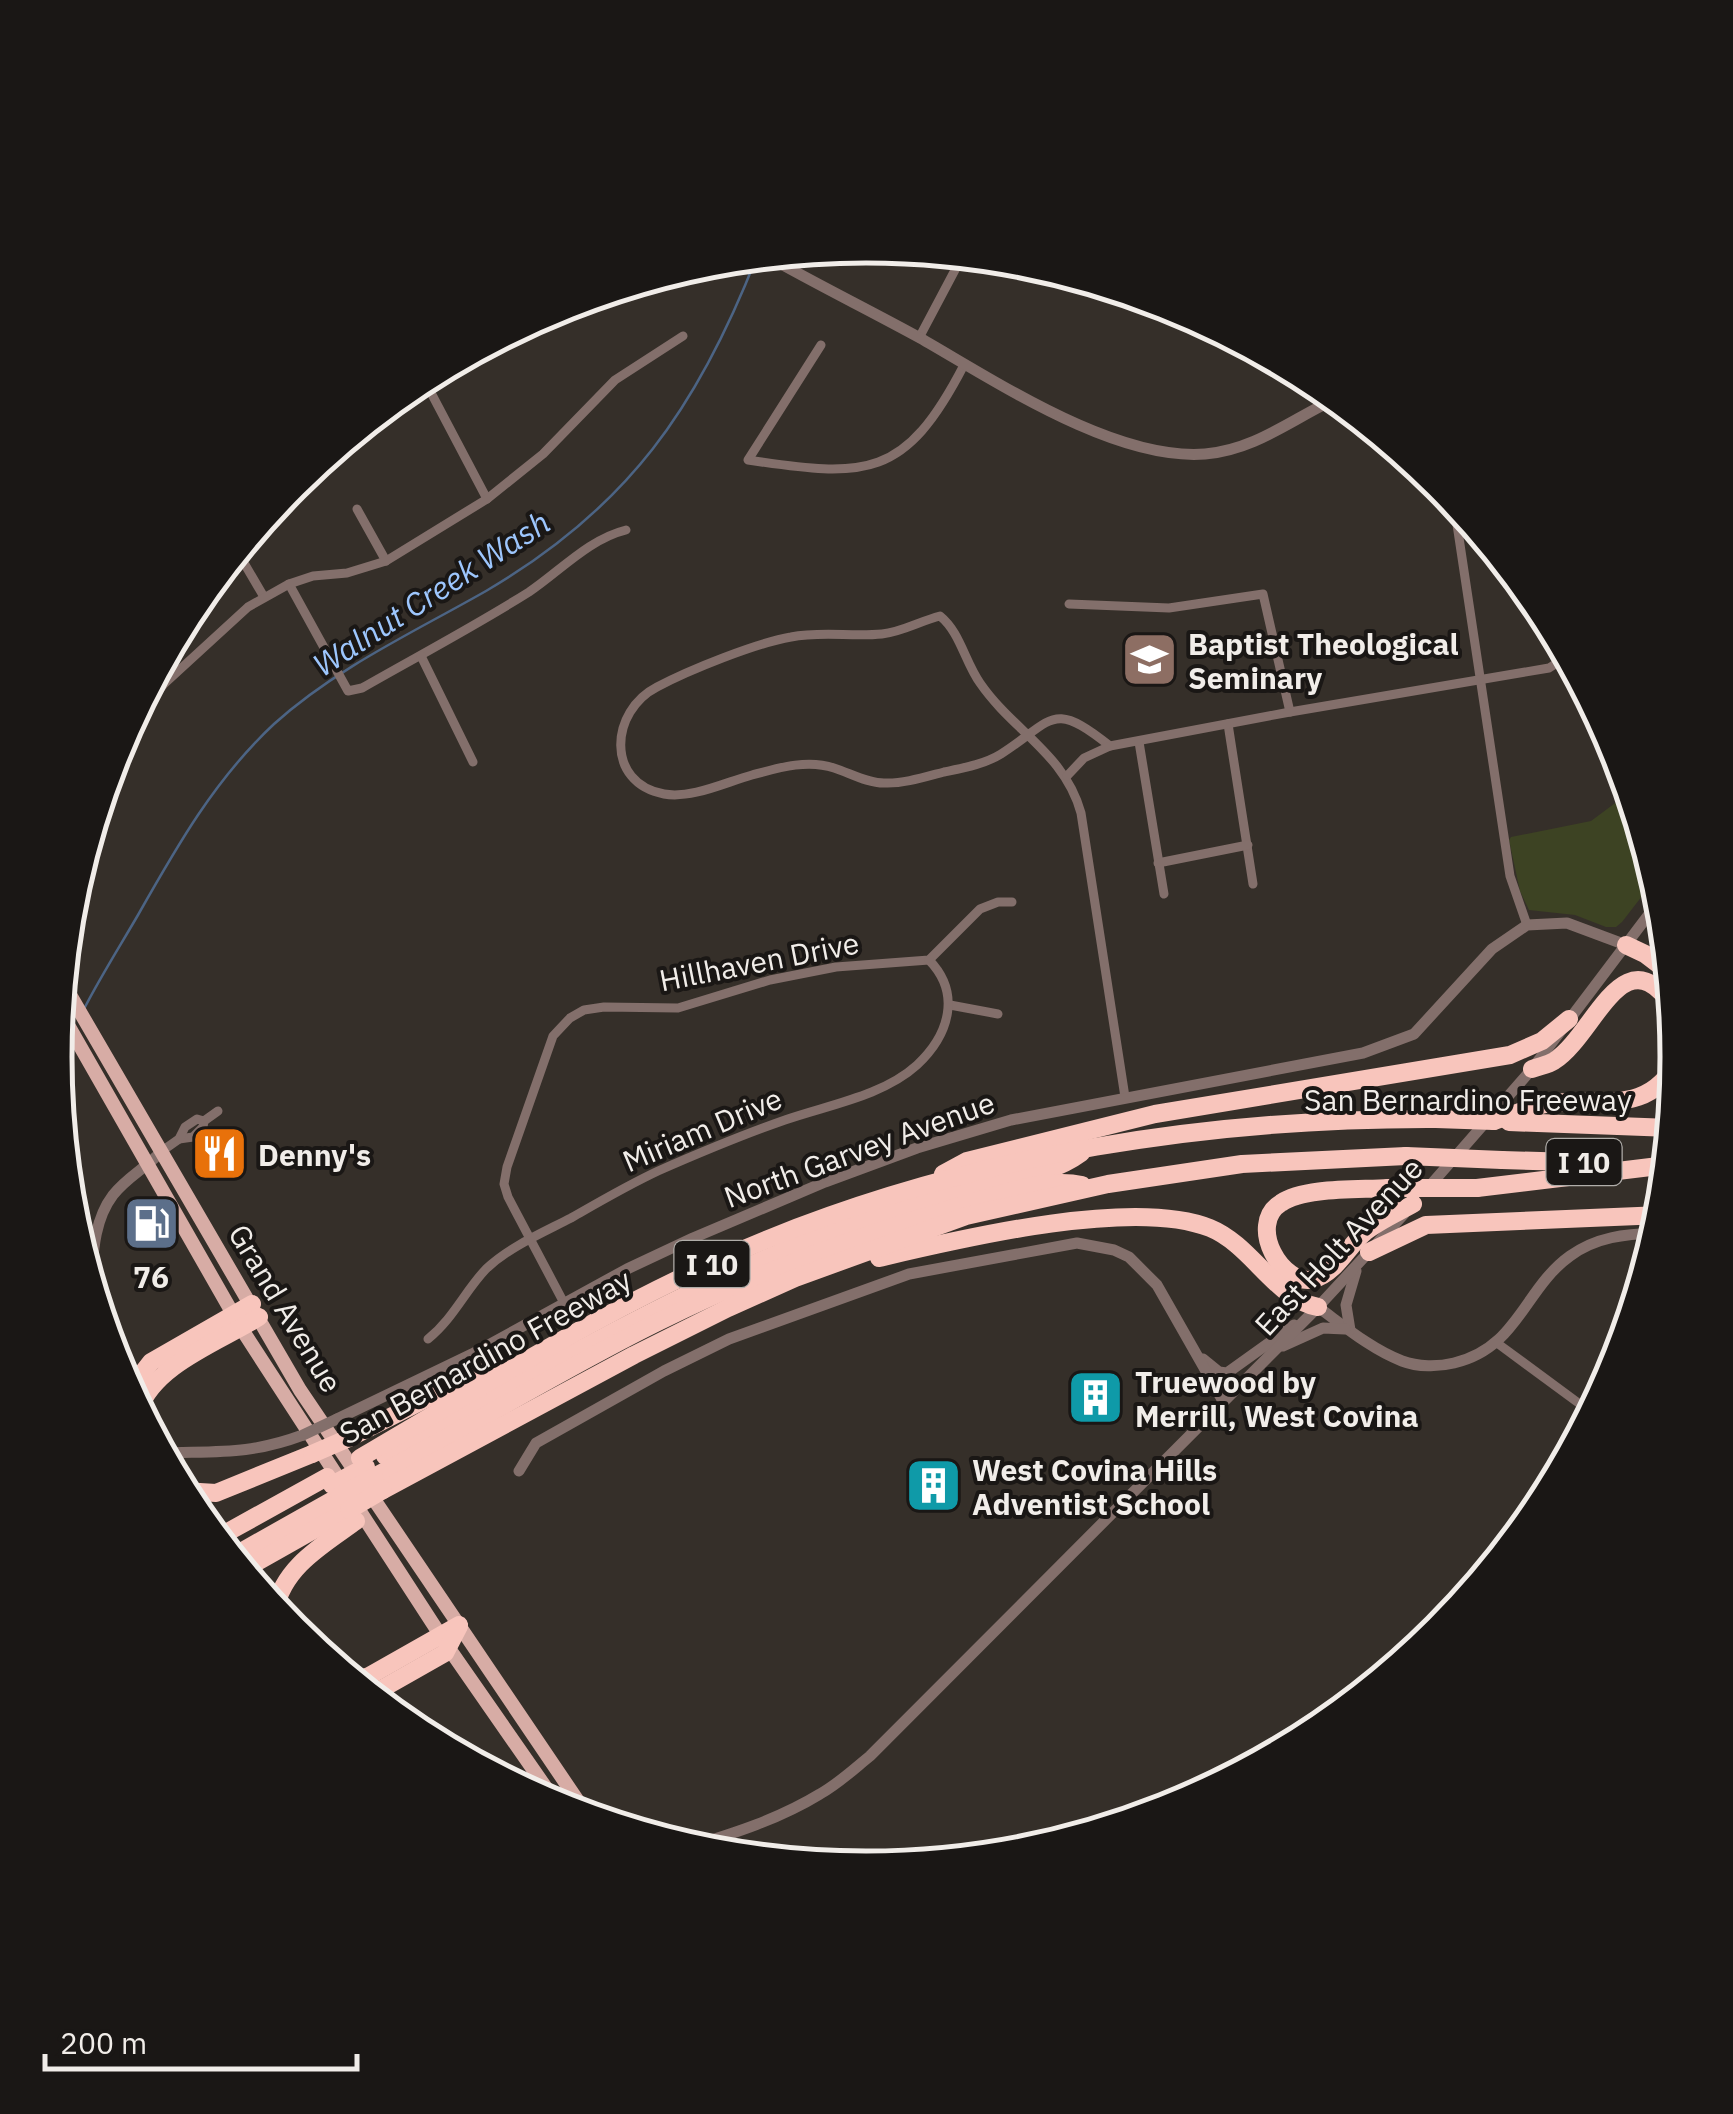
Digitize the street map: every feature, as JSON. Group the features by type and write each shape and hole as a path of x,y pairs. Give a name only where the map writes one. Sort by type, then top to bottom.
{"highway":[{"path":"1626,945 1655,962"},
{"path":"1532,1068 1554,1061 1617,988 1629,980 1642,980 1657,989"},
{"path":"920,1186 967,1162 1155,1114 1510,1055 1542,1041 1569,1020"},
{"path":"1494,1122 1552,1103 1636,1098 1659,1084"},
{"name":"San Bernardino Freeway","path":"254,1562 374,1478 516,1366 600,1319 767,1239 920,1186 1174,1134 1370,1119 1657,1127"},
{"path":"245,1550 374,1478 542,1368 731,1272 896,1211 970,1188 1060,1168 1085,1150"},
{"name":"San Bernardino Freeway","path":"374,1478 412,1474 634,1354 796,1278 966,1216 1092,1188 1242,1164 1406,1156 1654,1164"},
{"path":"1413,1204 1366,1231 1325,1274 1310,1281 1296,1278 1267,1242 1266,1225 1273,1209 1283,1200 1388,1188 1477,1188 1653,1166"},
{"path":"374,1478 612,1346 770,1271 993,1196 1064,1182 1092,1188"},
{"path":"1364,1258 1426,1225 1644,1216"},
{"path":"796,1278 952,1240 1118,1217 1170,1217 1208,1227 1236,1242 1311,1314"},
{"path":"147,1392 166,1371 256,1310"},
{"path":"140,1376 151,1362 237,1322"},
{"path":"202,1492 216,1493 349,1438 474,1374 516,1366"},
{"path":"238,1541 341,1498"},
{"path":"280,1592 341,1498"},
{"name":"San Bernardino Freeway","path":"232,1533 341,1498"},
{"path":"369,1676 444,1641 460,1625"},
{"path":"384,1688 444,1653 444,1641"}],"main road":[{"name":"Grand Avenue","path":"74,1001 300,1390 574,1795"},
{"name":"Grand Avenue","path":"73,1034 237,1322 444,1641 541,1781"}],"street":[{"path":"787,268 964,364 1132,447 1167,454 1218,452 1259,442 1321,406"},
{"path":"919,338 956,269"},
{"path":"168,681 264,596 313,576 347,573 386,560 488,499 543,454 614,380 684,336"},
{"path":"821,345 748,460 819,471 866,468 911,444 942,409 964,364"},
{"path":"431,393 488,499"},
{"path":"357,509 386,560"},
{"path":"1457,527 1510,876 1527,924 1567,922 1626,945"},
{"path":"289,584 348,691 362,688 421,656 528,592 606,538 626,530"},
{"path":"245,564 264,596"},
{"path":"1069,604 1169,608 1263,594 1290,712"},
{"path":"1110,746 1085,726 1064,718 1052,719 1035,727 1025,734 1014,743 987,761 899,781 884,783 830,766 795,765 697,791 666,795 638,781 620,755 622,727 628,714 639,699 658,686 765,643 818,634 887,634 940,616 949,624 978,681 1025,734 1067,776 1081,813 1124,1097"},
{"path":"421,656 473,762"},
{"path":"1067,776 1084,758 1110,746 1480,682 1556,664"},
{"path":"1228,724 1253,884"},
{"path":"1138,742 1164,894"},
{"path":"1158,864 1248,845"},
{"path":"998,1014 950,1005 943,974 929,960 980,909 1012,902"},
{"name":"East Holt Avenue","path":"721,1837 752,1828 824,1793 870,1756 1364,1258 1532,1068 1648,916"},
{"name":"North Garvey Avenue","path":"178,1452 238,1452 267,1448 303,1435 472,1354 692,1238 843,1175 1011,1120 1362,1054 1414,1034 1492,949 1527,924"},
{"name":"Hillhaven Drive","path":"564,1303 504,1184 554,1036 570,1018 584,1010 604,1007 678,1008 803,974 929,960"},
{"name":"Miriam Drive","path":"428,1339 446,1324 483,1272 530,1240 655,1173 781,1121 895,1082 920,1063 938,1038 950,1005"},
{"path":"95,1240 102,1213 114,1194 179,1139 185,1126 204,1121 218,1111"},
{"path":"1196,1353 1219,1372 1227,1373 1311,1314 1350,1330 1398,1359 1427,1365 1457,1362 1497,1342 1519,1319 1546,1279 1570,1256 1604,1238 1640,1235"},
{"path":"519,1471 536,1444 645,1381 729,1339 909,1274 1077,1243 1129,1257 1158,1285 1223,1401"},
{"path":"1350,1330 1346,1305 1364,1258"},
{"path":"1275,1350 1323,1328 1350,1330"},
{"path":"1497,1342 1580,1405"}],"green space":[{"path":"1618,801 1633,851 1643,895 1616,927 1575,915 1529,910 1520,891 1511,837 1591,821"}],"waterway":[{"name":"Walnut Creek Wash","path":"85,1007 167,864 233,767 274,724 323,685 536,559 619,488 683,406 710,360 750,272"}],"place":[{"name":"Baptist Theological Seminary","path":"1149,660"},
{"name":"Denny's","path":"219,1154"},
{"name":"76","path":"151,1223"},
{"name":"Truewood by Merrill, West Covina","path":"1096,1398"},
{"name":"West Covina Hills Adventist School","path":"933,1486"}]}
